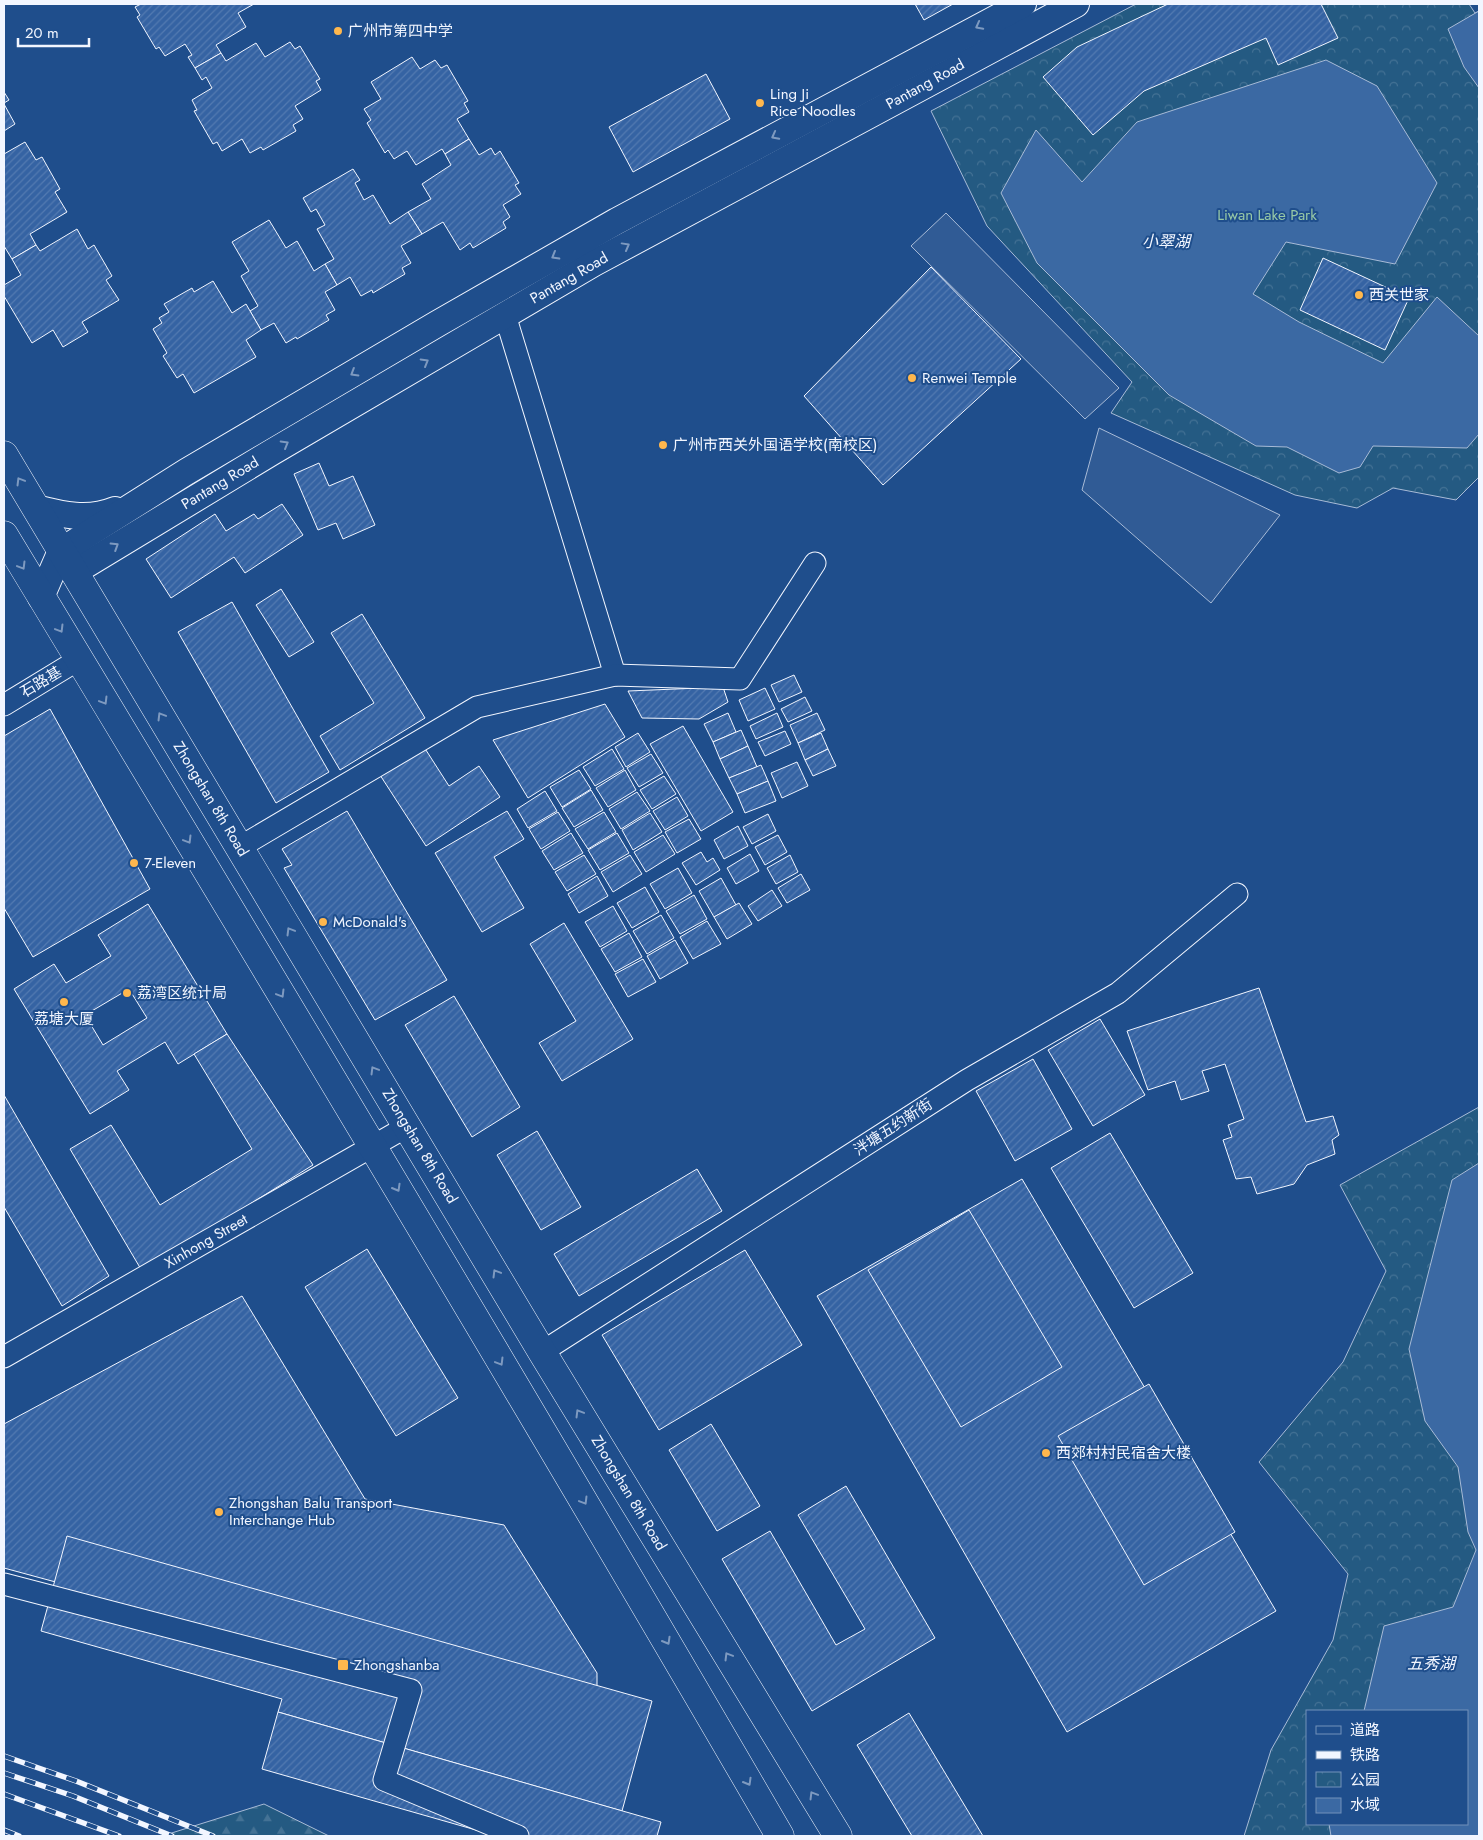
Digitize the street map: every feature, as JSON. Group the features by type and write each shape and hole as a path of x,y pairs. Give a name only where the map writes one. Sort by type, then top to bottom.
{"main road":[{"name":"Zhongshan 8th Road","path":"4,455 542,1352 838,1836"},
{"path":"4,535 373,1146 614,1551 780,1836"}],"street":[{"path":"41,597 68,561 137,502 437,324 608,226 1023,4"},
{"name":"Pantang Road","path":"68,561 156,521 505,315 653,231 1076,4"},
{"path":"505,315 615,675"},
{"path":"36,508 70,517 90,516 107,513 137,502"},
{"path":"240,847 477,707 615,675 740,679 815,563"},
{"name":"石路基","path":"4,705 78,660"},
{"name":"泮塘五约新街","path":"542,1352 967,1080 1118,993 1237,894"},
{"name":"Xinhong Street","path":"4,1358 408,1126"},
{"path":"4,1584 411,1690 384,1780 518,1836"}],"green space":[{"name":"Liwan Lake Park","path":"1136,4 1469,4 1475,13 1479,11 1479,477 1456,500 1393,488 1357,508 1295,495 1111,413 1132,382 987,226 931,111"},
{"path":"1479,1107 1479,1836 1244,1836 1271,1750 1333,1640 1348,1574 1259,1462 1343,1362 1386,1271 1340,1185"},
{"path":"264,1804 329,1836 162,1836"}],"shaded area":[{"path":"946,213 1119,388 1085,419 911,246"},
{"path":"1099,428 1280,515 1211,603 1082,490"}],"water":[{"path":"1479,11 1479,88 1464,67 1448,29"},
{"name":"小翠湖","path":"1326,60 1377,86 1437,183 1395,264 1286,242 1253,294 1299,322 1383,363 1437,297 1479,336 1479,434 1467,448 1373,446 1360,467 1339,473 1287,447 1256,446 1169,395 1037,263 1001,193 1036,130 1082,182 1137,122"},
{"name":"五秀湖","path":"1479,1163 1479,1836 1331,1836 1329,1825 1468,1825 1468,1710 1364,1710 1384,1626 1453,1607 1476,1550 1468,1532 1458,1467 1425,1421 1409,1349 1452,1180"}],"building":[{"path":"141,4 254,4 238,13 246,27 216,45 221,53 195,68 188,57 192,55 185,44 165,56 159,47 156,49 137,17 140,15 135,7"},
{"path":"915,4 953,4 924,20"},
{"path":"1168,4 1321,4 1338,38 1278,65 1266,38 1144,91 1093,135 1043,77 1077,47"},
{"path":"290,42 295,49 300,46 320,79 316,81 321,90 295,106 303,119 293,125 296,131 263,150 261,147 250,153 242,139 222,151 217,142 213,144 194,111 197,110 192,100 212,88 206,77 202,80 195,68 221,53 226,61 256,43 265,57"},
{"path":"412,57 420,69 435,60 441,68 447,65 468,101 464,103 469,112 457,119 469,139 445,154 442,149 416,165 407,151 394,159 388,150 385,153 367,123 371,120 364,109 381,99 371,82"},
{"path":"706,74 730,119 633,172 609,127"},
{"path":"4,92 9,100 4,103"},
{"path":"4,104 15,124 4,131"},
{"path":"469,139 479,155 491,148 495,155 500,151 519,183 515,185 521,194 503,205 510,217 503,222 506,228 473,248 470,243 460,250 443,222 422,234 408,212 431,199 422,184 451,165 445,154"},
{"path":"25,142 36,160 42,157 60,189 55,192 67,212 30,234 36,245 12,259 4,246 4,154"},
{"path":"353,169 360,180 355,183 364,200 373,195 390,224 408,212 422,234 401,246 411,263 402,268 405,274 373,293 372,290 361,296 350,277 337,285 325,264 334,259 317,229 325,225 316,209 311,212 303,198"},
{"path":"269,220 286,248 297,241 314,271 325,264 337,285 325,292 335,310 326,315 329,320 297,339 296,337 286,343 274,323 261,330 250,311 258,306 241,276 249,271 232,242"},
{"path":"77,229 88,249 94,245 112,276 106,280 119,300 82,322 88,332 63,347 53,330 32,343 4,296 4,285 21,275 12,259 36,245 40,251"},
{"path":"1323,258 1409,298 1385,350 1300,310"},
{"name":"Renwei Temple","path":"931,267 1021,359 883,485 804,396"},
{"path":"213,281 232,313 246,304 261,330 246,340 256,357 194,393 183,374 177,378 163,356 167,353 153,329 162,323 159,318 169,312 164,304 192,288 194,292"},
{"path":"319,463 329,486 353,476 375,525 343,539 336,523 318,530 294,474"},
{"path":"282,504 303,535 245,573 234,557 171,598 146,559 215,514 226,531 254,514 258,519"},
{"path":"281,589 314,642 289,657 256,605"},
{"path":"232,602 329,772 276,803 178,632"},
{"path":"362,614 425,718 340,770 320,736 374,703 331,633"},
{"path":"794,675 802,692 779,702 771,685"},
{"path":"723,687 728,702 699,719 642,718 628,691"},
{"path":"765,688 775,709 748,721 739,700"},
{"path":"805,697 812,711 788,722 781,709"},
{"path":"605,704 625,737 528,798 493,740"},
{"path":"50,709 150,889 33,957 4,908 4,736"},
{"path":"728,713 736,732 713,742 704,724"},
{"path":"777,713 783,727 756,739 750,726"},
{"path":"817,713 825,730 798,743 790,725"},
{"path":"683,726 733,812 701,831 650,744"},
{"path":"741,730 748,746 720,759 713,742"},
{"path":"785,731 791,744 765,756 758,742"},
{"path":"638,733 650,752 626,767 615,747"},
{"path":"821,733 828,749 805,760 798,743"},
{"path":"748,746 757,767 729,778 720,759"},
{"path":"424,747 449,786 479,766 500,797 426,846 380,775"},
{"path":"612,749 624,769 595,786 583,767"},
{"path":"828,749 836,766 813,776 805,760"},
{"path":"651,754 663,773 639,787 627,768"},
{"path":"797,762 808,786 782,798 771,773"},
{"path":"761,765 768,781 737,794 729,778"},
{"path":"579,770 591,789 562,807 550,787"},
{"path":"625,770 636,790 608,807 596,788"},
{"path":"664,776 676,794 652,809 640,790"},
{"path":"768,781 776,801 745,813 737,794"},
{"path":"591,790 603,810 574,827 562,808"},
{"path":"545,791 557,811 528,828 517,809"},
{"path":"637,792 650,811 621,829 609,809"},
{"path":"677,797 688,816 665,830 653,811"},
{"path":"347,811 447,980 375,1020 284,868 292,865 282,849"},
{"path":"507,811 524,839 494,857 524,908 482,932 435,853"},
{"path":"558,812 570,831 541,849 529,829"},
{"path":"604,812 616,832 588,849 575,829"},
{"path":"650,813 662,832 633,850 622,830"},
{"path":"768,814 776,831 752,844 743,827"},
{"path":"689,819 701,839 677,853 665,832"},
{"path":"738,826 748,846 724,859 714,840"},
{"path":"571,833 583,853 554,870 542,851"},
{"path":"617,833 629,853 600,870 588,850"},
{"path":"663,835 675,854 646,872 634,852"},
{"path":"778,835 787,852 765,865 755,847"},
{"path":"701,852 707,862 713,858 720,870 696,885 682,863"},
{"path":"750,854 759,871 736,884 727,868"},
{"path":"584,855 596,874 567,891 555,872"},
{"path":"630,855 642,874 613,892 601,872"},
{"path":"790,855 798,872 776,884 767,868"},
{"path":"678,868 692,893 665,909 650,884"},
{"path":"801,874 810,890 787,903 778,888"},
{"path":"597,876 608,896 579,913 568,894"},
{"path":"721,878 736,905 714,917 699,891"},
{"path":"645,887 659,912 632,928 617,903"},
{"path":"772,890 782,906 758,921 748,906"},
{"path":"694,895 707,919 680,934 666,911"},
{"path":"739,903 752,924 727,939 714,917"},
{"name":"荔塘大厦","path":"148,904 227,1034 178,1064 165,1042 117,1071 129,1090 90,1114 14,989 54,964 66,983 111,956 98,935","holes":["129,989 147,1018 103,1045 85,1015"]},
{"path":"613,906 627,931 600,947 585,922"},
{"path":"661,915 674,938 647,954 633,931"},
{"path":"707,921 721,944 693,959 680,937"},
{"path":"564,923 633,1039 562,1081 539,1043 576,1021 530,944"},
{"path":"629,933 642,957 615,972 601,949"},
{"path":"675,940 688,963 660,979 647,956"},
{"path":"643,959 656,982 628,997 615,974"},
{"path":"1259,988 1306,1122 1333,1116 1339,1135 1332,1140 1335,1154 1307,1165 1294,1184 1257,1194 1251,1177 1236,1179 1223,1140 1232,1137 1228,1125 1244,1119 1225,1064 1202,1071 1209,1091 1181,1100 1175,1081 1148,1090 1127,1031"},
{"path":"454,996 520,1107 472,1137 405,1025"},
{"path":"1100,1019 1145,1095 1093,1126 1048,1050"},
{"path":"227,1034 313,1165 142,1271 70,1149 111,1125 160,1205 252,1149 194,1054"},
{"path":"1033,1059 1072,1129 1015,1161 976,1091"},
{"path":"4,1095 109,1276 62,1306 4,1207"},
{"path":"537,1131 581,1207 541,1230 497,1155"},
{"path":"1110,1133 1193,1273 1134,1308 1051,1168"},
{"path":"697,1169 722,1211 579,1296 554,1254"},
{"name":"西郊村村民宿舍大楼","path":"1022,1179 1276,1611 1067,1732 817,1296"},
{"path":"969,1210 1062,1367 961,1427 868,1270"},
{"path":"367,1249 458,1398 396,1436 305,1287"},
{"path":"745,1250 802,1345 659,1430 602,1335"},
{"name":"Zhongshan Balu Transport Interchange Hub","path":"242,1296 365,1499 504,1525 597,1673 597,1696 576,1717 564,1720 4,1568 4,1424"},
{"path":"1149,1384 1235,1532 1144,1585 1058,1436"},
{"path":"711,1424 760,1506 717,1531 669,1450"},
{"path":"846,1486 935,1638 812,1711 722,1559 770,1531 836,1645 865,1629 798,1515"},
{"name":"Zhongshanba","path":"67,1536 652,1701 622,1811 278,1712 282,1699 41,1631"},
{"path":"278,1712 661,1822 657,1836 497,1836 262,1769"},
{"path":"909,1713 983,1836 912,1836 857,1745"}],"railway":[{"path":"4,1756 76,1781 213,1836"},
{"path":"4,1773 73,1796 172,1836"},
{"path":"4,1794 119,1836"},
{"path":"4,1830 19,1836"}],"place":[{"name":"广州市第四中学","path":"338,31"},
{"name":"Ling Ji Rice Noodles","path":"760,103"},
{"name":"西关世家","path":"1359,295"},
{"name":"Renwei Temple","path":"912,378"},
{"name":"广州市西关外国语学校(南校区)","path":"663,445"},
{"name":"7-Eleven","path":"134,863"},
{"name":"McDonald's","path":"323,922"},
{"name":"荔湾区统计局","path":"127,993"},
{"name":"荔塘大厦","path":"64,1002"},
{"name":"西郊村村民宿舍大楼","path":"1046,1453"},
{"name":"Zhongshan Balu Transport Interchange Hub","path":"219,1512"},
{"name":"Zhongshanba","path":"343,1665"}]}
